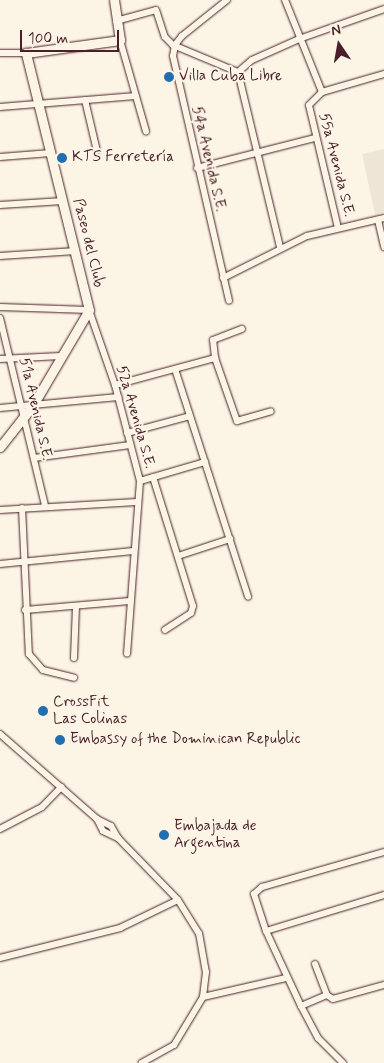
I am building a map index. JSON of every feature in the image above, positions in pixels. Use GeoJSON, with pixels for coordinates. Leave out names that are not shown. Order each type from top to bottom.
{"type":"FeatureCollection","features":[{"type":"Feature","properties":{"kind":"street"},"geometry":{"type":"LineString","coordinates":[[114,0],[120,40],[146,131]]}},
{"type":"Feature","properties":{"kind":"street"},"geometry":{"type":"LineString","coordinates":[[175,45],[227,0]]}},
{"type":"Feature","properties":{"kind":"street","name":"55a Avenida S.E."},"geometry":{"type":"LineString","coordinates":[[285,0],[322,92],[309,105],[315,138],[338,228]]}},
{"type":"Feature","properties":{"kind":"street"},"geometry":{"type":"LineString","coordinates":[[238,72],[252,60],[299,38],[384,9]]}},
{"type":"Feature","properties":{"kind":"street"},"geometry":{"type":"LineString","coordinates":[[116,21],[156,10],[165,37],[175,45],[238,72]]}},
{"type":"Feature","properties":{"kind":"street"},"geometry":{"type":"LineString","coordinates":[[0,53],[26,53],[120,40]]}},
{"type":"Feature","properties":{"kind":"street","name":"54a Avenida S.E."},"geometry":{"type":"LineString","coordinates":[[175,45],[173,56],[176,75],[229,301]]}},
{"type":"Feature","properties":{"kind":"street","name":"Paseo del Club"},"geometry":{"type":"LineString","coordinates":[[0,447],[33,406],[89,310],[26,53]]}},
{"type":"Feature","properties":{"kind":"street"},"geometry":{"type":"LineString","coordinates":[[238,72],[280,247]]}},
{"type":"Feature","properties":{"kind":"street"},"geometry":{"type":"LineString","coordinates":[[322,92],[384,74]]}},
{"type":"Feature","properties":{"kind":"street"},"geometry":{"type":"LineString","coordinates":[[0,107],[136,96]]}},
{"type":"Feature","properties":{"kind":"street"},"geometry":{"type":"LineString","coordinates":[[86,100],[97,151]]}},
{"type":"Feature","properties":{"kind":"street"},"geometry":{"type":"LineString","coordinates":[[197,168],[315,138]]}},
{"type":"Feature","properties":{"kind":"street"},"geometry":{"type":"LineString","coordinates":[[0,157],[51,153]]}},
{"type":"Feature","properties":{"kind":"street"},"geometry":{"type":"LineString","coordinates":[[0,205],[63,201]]}},
{"type":"Feature","properties":{"kind":"street"},"geometry":{"type":"LineString","coordinates":[[223,278],[280,247],[338,228],[381,219],[384,246]]}},
{"type":"Feature","properties":{"kind":"street"},"geometry":{"type":"LineString","coordinates":[[0,256],[76,251]]}},
{"type":"Feature","properties":{"kind":"street"},"geometry":{"type":"LineString","coordinates":[[0,307],[89,310]]}},
{"type":"Feature","properties":{"kind":"street","name":"52a Avenida S.E."},"geometry":{"type":"LineString","coordinates":[[89,310],[118,397],[140,481],[133,551],[127,654]]}},
{"type":"Feature","properties":{"kind":"street","name":"51a Avenida S.E."},"geometry":{"type":"LineString","coordinates":[[0,318],[23,406],[45,506]]}},
{"type":"Feature","properties":{"kind":"street"},"geometry":{"type":"LineString","coordinates":[[242,329],[213,340],[215,358],[237,421],[271,411]]}},
{"type":"Feature","properties":{"kind":"street"},"geometry":{"type":"LineString","coordinates":[[0,359],[62,356]]}},
{"type":"Feature","properties":{"kind":"street"},"geometry":{"type":"LineString","coordinates":[[114,385],[215,358]]}},
{"type":"Feature","properties":{"kind":"street"},"geometry":{"type":"LineString","coordinates":[[175,369],[248,597]]}},
{"type":"Feature","properties":{"kind":"street"},"geometry":{"type":"LineString","coordinates":[[0,408],[118,397]]}},
{"type":"Feature","properties":{"kind":"street"},"geometry":{"type":"LineString","coordinates":[[127,433],[190,416]]}},
{"type":"Feature","properties":{"kind":"street"},"geometry":{"type":"LineString","coordinates":[[34,458],[130,445]]}},
{"type":"Feature","properties":{"kind":"street"},"geometry":{"type":"LineString","coordinates":[[140,481],[205,462]]}},
{"type":"Feature","properties":{"kind":"street"},"geometry":{"type":"LineString","coordinates":[[154,477],[193,606],[191,613],[165,630]]}},
{"type":"Feature","properties":{"kind":"street"},"geometry":{"type":"LineString","coordinates":[[0,510],[137,502]]}},
{"type":"Feature","properties":{"kind":"street"},"geometry":{"type":"LineString","coordinates":[[22,508],[22,563],[29,654],[35,664],[44,670],[74,678]]}},
{"type":"Feature","properties":{"kind":"street"},"geometry":{"type":"LineString","coordinates":[[178,556],[230,539]]}},
{"type":"Feature","properties":{"kind":"street"},"geometry":{"type":"LineString","coordinates":[[0,564],[133,551]]}},
{"type":"Feature","properties":{"kind":"street"},"geometry":{"type":"LineString","coordinates":[[25,610],[130,601]]}},
{"type":"Feature","properties":{"kind":"street"},"geometry":{"type":"LineString","coordinates":[[74,658],[76,607]]}},
{"type":"Feature","properties":{"kind":"street"},"geometry":{"type":"LineString","coordinates":[[0,734],[97,819],[111,826],[118,838],[178,900],[199,933],[204,950],[203,997],[174,1045],[142,1063]]}},
{"type":"Feature","properties":{"kind":"street"},"geometry":{"type":"LineString","coordinates":[[0,829],[42,807],[61,787]]}},
{"type":"Feature","properties":{"kind":"street"},"geometry":{"type":"LineString","coordinates":[[343,1063],[318,1038],[286,978],[253,898],[255,891],[384,852]]}},
{"type":"Feature","properties":{"kind":"street"},"geometry":{"type":"LineString","coordinates":[[266,931],[384,896]]}},
{"type":"Feature","properties":{"kind":"street"},"geometry":{"type":"LineString","coordinates":[[0,958],[120,928],[178,900]]}},
{"type":"Feature","properties":{"kind":"street"},"geometry":{"type":"LineString","coordinates":[[315,964],[326,995]]}},
{"type":"Feature","properties":{"kind":"street"},"geometry":{"type":"LineString","coordinates":[[203,997],[286,978]]}},
{"type":"Feature","properties":{"kind":"street"},"geometry":{"type":"LineString","coordinates":[[301,1006],[326,995],[336,999],[384,985]]}},
{"type":"Feature","properties":{"kind":"shaded area"},"geometry":{"type":"Polygon","coordinates":[[[384,149],[384,212],[375,214],[362,154],[384,149]]]}},
{"type":"Feature","properties":{"kind":"place","name":"Villa Cuba Libre"},"geometry":{"type":"Point","coordinates":[169,77]}},
{"type":"Feature","properties":{"kind":"place","name":"KTS Ferretería"},"geometry":{"type":"Point","coordinates":[62,158]}},
{"type":"Feature","properties":{"kind":"place","name":"CrossFit Las Colinas"},"geometry":{"type":"Point","coordinates":[43,711]}},
{"type":"Feature","properties":{"kind":"place","name":"Embassy of the Dominican Republic"},"geometry":{"type":"Point","coordinates":[60,740]}},
{"type":"Feature","properties":{"kind":"place","name":"Embajada de Argentina"},"geometry":{"type":"Point","coordinates":[164,835]}}]}
